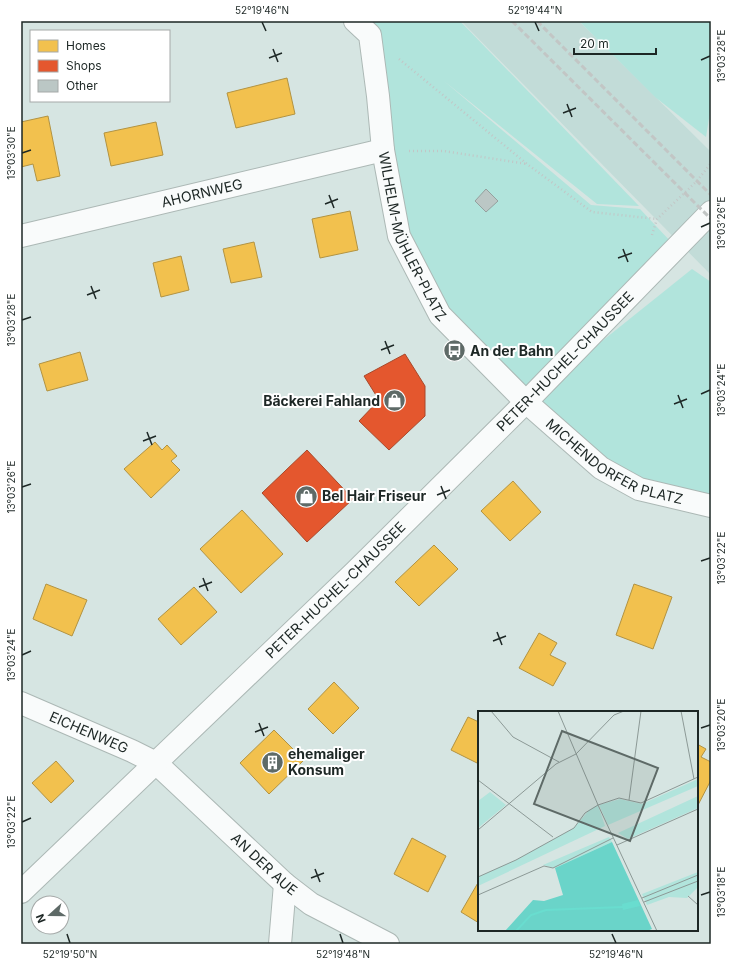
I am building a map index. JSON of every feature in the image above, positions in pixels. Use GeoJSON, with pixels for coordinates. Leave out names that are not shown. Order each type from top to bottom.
{"type":"FeatureCollection","features":[{"type":"Feature","properties":{"kind":"street","name":"WILHELM-MÜHLER-PLATZ"},"geometry":{"type":"LineString","coordinates":[[363,28],[399,236],[440,316],[526,402]]}},
{"type":"Feature","properties":{"kind":"street","name":"AHORNWEG"},"geometry":{"type":"LineString","coordinates":[[21,236],[383,150]]}},
{"type":"Feature","properties":{"kind":"street","name":"PETER-HUCHEL-CHAUSSEE"},"geometry":{"type":"LineString","coordinates":[[21,892],[355,572],[526,402],[711,212]]}},
{"type":"Feature","properties":{"kind":"street","name":"MICHENDORFER PLATZ"},"geometry":{"type":"LineString","coordinates":[[526,402],[601,468],[639,489],[711,506]]}},
{"type":"Feature","properties":{"kind":"street","name":"EICHENWEG"},"geometry":{"type":"LineString","coordinates":[[21,703],[132,751],[156,763]]}},
{"type":"Feature","properties":{"kind":"street","name":"AN DER AUE"},"geometry":{"type":"LineString","coordinates":[[156,763],[285,884],[311,904],[388,944]]}},
{"type":"Feature","properties":{"kind":"street"},"geometry":{"type":"LineString","coordinates":[[280,944],[285,884]]}},
{"type":"Feature","properties":{"kind":"path"},"geometry":{"type":"LineString","coordinates":[[363,28],[527,164],[592,212],[657,219]]}},
{"type":"Feature","properties":{"kind":"path"},"geometry":{"type":"LineString","coordinates":[[383,150],[444,152],[527,164]]}},
{"type":"Feature","properties":{"kind":"shaded area"},"geometry":{"type":"Polygon","coordinates":[[[371,21],[460,21],[639,206],[597,204],[444,81],[591,205],[640,209],[672,243],[527,391],[447,312],[405,230],[373,23],[371,21]]]}},
{"type":"Feature","properties":{"kind":"shaded area"},"geometry":{"type":"Polygon","coordinates":[[[461,21],[579,21],[711,152],[711,275],[461,21]]]}},
{"type":"Feature","properties":{"kind":"shaded area"},"geometry":{"type":"Polygon","coordinates":[[[579,21],[711,21],[711,106],[706,137],[655,97],[579,21]]]}},
{"type":"Feature","properties":{"kind":"shaded area"},"geometry":{"type":"Polygon","coordinates":[[[692,269],[711,282],[711,504],[601,468],[526,402],[692,269]]]}},
{"type":"Feature","properties":{"kind":"building: Homes"},"geometry":{"type":"Polygon","coordinates":[[[287,78],[295,114],[236,128],[227,93],[287,78]]]}},
{"type":"Feature","properties":{"kind":"building: Homes"},"geometry":{"type":"Polygon","coordinates":[[[48,116],[60,176],[37,181],[33,164],[21,167],[21,122],[48,116]]]}},
{"type":"Feature","properties":{"kind":"building: Homes"},"geometry":{"type":"Polygon","coordinates":[[[156,122],[163,155],[111,166],[104,133],[156,122]]]}},
{"type":"Feature","properties":{"kind":"building: Homes"},"geometry":{"type":"Polygon","coordinates":[[[350,211],[358,250],[320,258],[312,219],[350,211]]]}},
{"type":"Feature","properties":{"kind":"building: Homes"},"geometry":{"type":"Polygon","coordinates":[[[254,242],[262,277],[231,283],[223,249],[254,242]]]}},
{"type":"Feature","properties":{"kind":"building: Homes"},"geometry":{"type":"Polygon","coordinates":[[[181,256],[189,290],[161,297],[153,263],[181,256]]]}},
{"type":"Feature","properties":{"kind":"building: Homes"},"geometry":{"type":"Polygon","coordinates":[[[80,352],[88,380],[47,391],[39,364],[80,352]]]}},
{"type":"Feature","properties":{"kind":"building: Homes"},"geometry":{"type":"Polygon","coordinates":[[[155,442],[162,450],[167,445],[177,456],[171,461],[180,470],[151,498],[124,469],[155,442]]]}},
{"type":"Feature","properties":{"kind":"building: Homes"},"geometry":{"type":"Polygon","coordinates":[[[513,481],[541,512],[510,541],[481,511],[513,481]]]}},
{"type":"Feature","properties":{"kind":"building: Homes"},"geometry":{"type":"Polygon","coordinates":[[[242,510],[283,554],[241,593],[200,549],[242,510]]]}},
{"type":"Feature","properties":{"kind":"building: Homes"},"geometry":{"type":"Polygon","coordinates":[[[434,545],[458,569],[419,606],[395,582],[434,545]]]}},
{"type":"Feature","properties":{"kind":"building: Homes"},"geometry":{"type":"Polygon","coordinates":[[[46,584],[87,600],[72,636],[33,619],[46,584]]]}},
{"type":"Feature","properties":{"kind":"building: Homes"},"geometry":{"type":"Polygon","coordinates":[[[634,584],[672,597],[653,649],[616,635],[634,584]]]}},
{"type":"Feature","properties":{"kind":"building: Homes"},"geometry":{"type":"Polygon","coordinates":[[[194,587],[217,612],[181,645],[158,619],[194,587]]]}},
{"type":"Feature","properties":{"kind":"building: Homes"},"geometry":{"type":"Polygon","coordinates":[[[539,633],[557,643],[550,655],[566,663],[553,686],[519,668],[539,633]]]}},
{"type":"Feature","properties":{"kind":"building: Homes"},"geometry":{"type":"Polygon","coordinates":[[[334,682],[359,708],[333,734],[308,709],[334,682]]]}},
{"type":"Feature","properties":{"kind":"building: Homes"},"geometry":{"type":"Polygon","coordinates":[[[468,717],[478,722],[477,763],[451,750],[468,717]]]}},
{"type":"Feature","properties":{"kind":"building: Homes","name":"ehemaliger Konsum"},"geometry":{"type":"Polygon","coordinates":[[[274,730],[304,760],[269,794],[240,763],[274,730]]]}},
{"type":"Feature","properties":{"kind":"building: Homes"},"geometry":{"type":"Polygon","coordinates":[[[698,745],[706,749],[701,757],[711,762],[711,780],[698,805],[698,745]]]}},
{"type":"Feature","properties":{"kind":"building: Homes"},"geometry":{"type":"Polygon","coordinates":[[[56,761],[74,781],[51,803],[32,783],[56,761]]]}},
{"type":"Feature","properties":{"kind":"building: Homes"},"geometry":{"type":"Polygon","coordinates":[[[412,838],[446,856],[428,892],[394,874],[412,838]]]}},
{"type":"Feature","properties":{"kind":"building: Homes"},"geometry":{"type":"Polygon","coordinates":[[[478,883],[478,922],[461,912],[478,883]]]}},
{"type":"Feature","properties":{"kind":"building: Shops"},"geometry":{"type":"Polygon","coordinates":[[[405,354],[425,386],[425,416],[389,450],[359,421],[379,400],[364,376],[405,354]]]}},
{"type":"Feature","properties":{"kind":"building: Shops","name":"Bel Hair Friseur"},"geometry":{"type":"Polygon","coordinates":[[[307,450],[353,499],[307,542],[262,493],[307,450]]]}},
{"type":"Feature","properties":{"kind":"building: Other"},"geometry":{"type":"Polygon","coordinates":[[[486,189],[498,201],[486,212],[475,201],[486,189]]]}},
{"type":"Feature","properties":{"kind":"railway"},"geometry":{"type":"LineString","coordinates":[[512,21],[711,219]]}},
{"type":"Feature","properties":{"kind":"railway"},"geometry":{"type":"LineString","coordinates":[[537,21],[711,195]]}},
{"type":"Feature","properties":{"kind":"place","name":"An der Bahn"},"geometry":{"type":"Point","coordinates":[454,351]}},
{"type":"Feature","properties":{"kind":"place","name":"Bäckerei Fahland"},"geometry":{"type":"Point","coordinates":[395,401]}},
{"type":"Feature","properties":{"kind":"place","name":"Bel Hair Friseur"},"geometry":{"type":"Point","coordinates":[307,496]}},
{"type":"Feature","properties":{"kind":"place","name":"ehemaliger Konsum"},"geometry":{"type":"Point","coordinates":[272,762]}}]}
